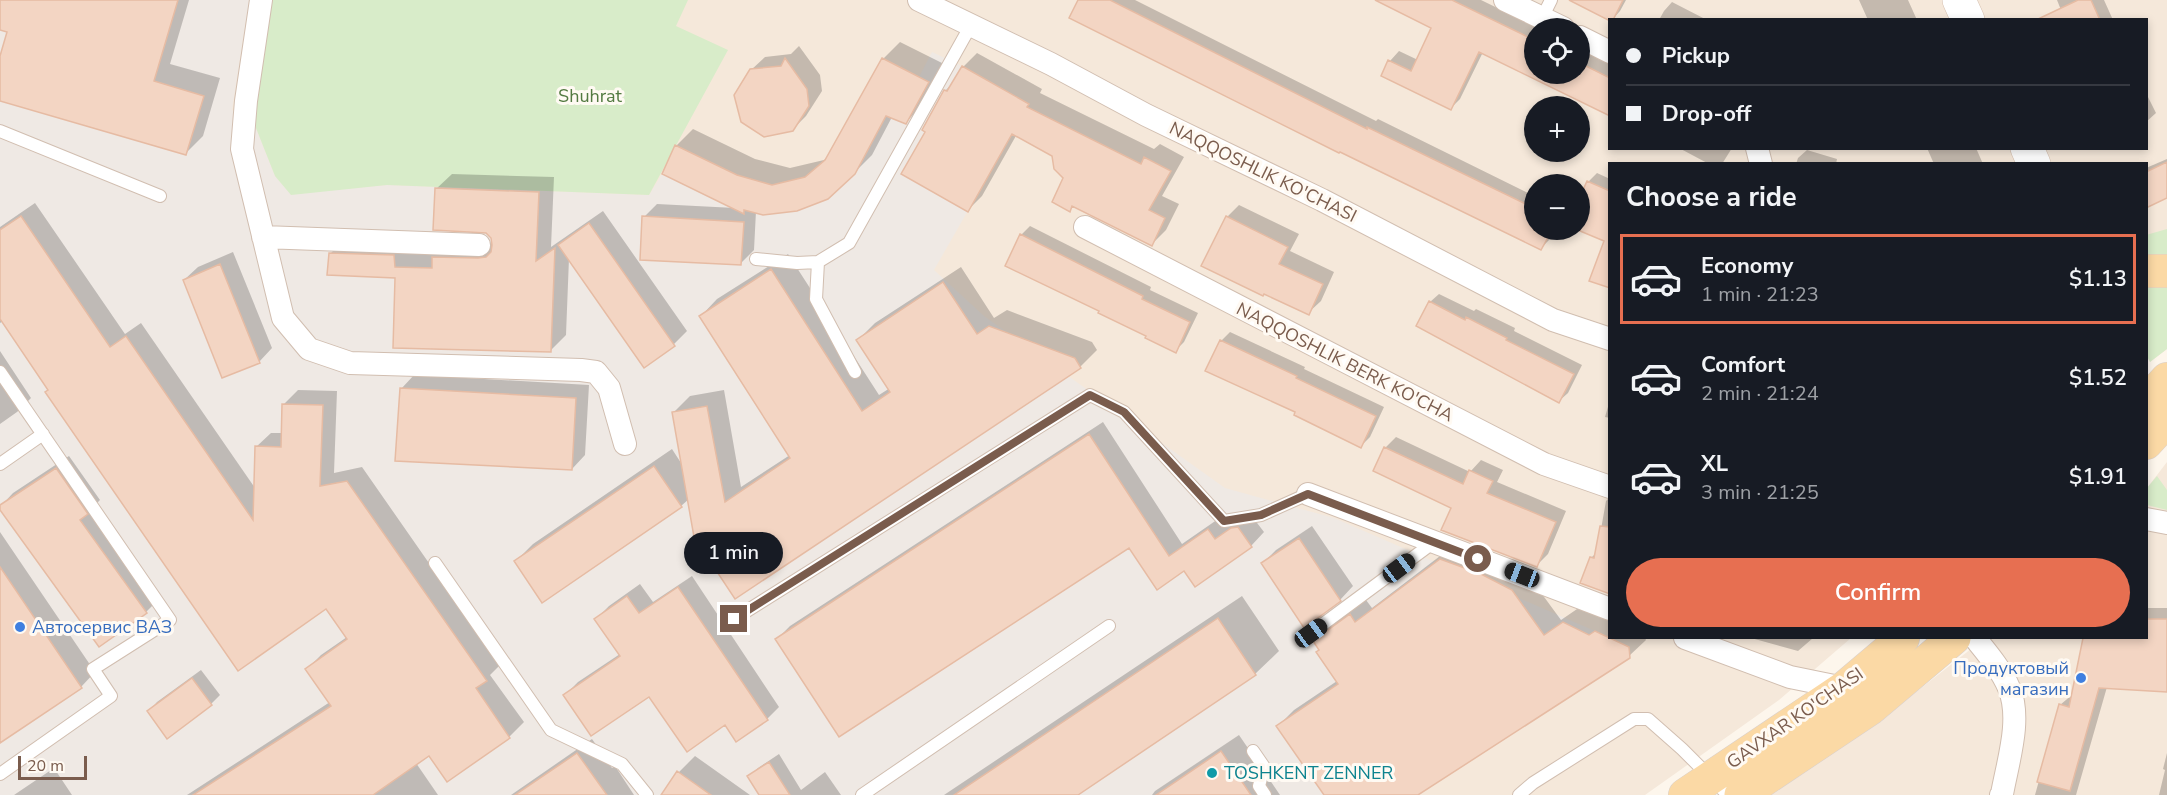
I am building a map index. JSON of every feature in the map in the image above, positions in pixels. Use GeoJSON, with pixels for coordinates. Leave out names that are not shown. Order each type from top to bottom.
{"type":"FeatureCollection","features":[{"type":"Feature","properties":{"kind":"main road"},"geometry":{"type":"LineString","coordinates":[[1959,0],[1967,18]]}},
{"type":"Feature","properties":{"kind":"main road"},"geometry":{"type":"LineString","coordinates":[[1983,0],[1991,18]]}},
{"type":"Feature","properties":{"kind":"main road"},"geometry":{"type":"LineString","coordinates":[[2148,271],[2167,271]]}},
{"type":"Feature","properties":{"kind":"main road","name":"GAVXAR KO'CHASI"},"geometry":{"type":"LineString","coordinates":[[1708,789],[1844,688],[1902,639]]}},
{"type":"Feature","properties":{"kind":"main road","name":"GAVXAR KO'CHASI"},"geometry":{"type":"LineString","coordinates":[[1741,795],[1871,708],[1953,639]]}},
{"type":"Feature","properties":{"kind":"street"},"geometry":{"type":"LineString","coordinates":[[261,0],[246,100],[242,149],[283,318],[309,349],[350,363],[596,372],[609,388],[624,444]]}},
{"type":"Feature","properties":{"kind":"street","name":"NAQQOSHLIK KO'CHASI"},"geometry":{"type":"LineString","coordinates":[[919,0],[1051,64],[1146,115],[1322,200],[1553,320],[1608,338]]}},
{"type":"Feature","properties":{"kind":"street"},"geometry":{"type":"LineString","coordinates":[[1505,0],[1547,9]]}},
{"type":"Feature","properties":{"kind":"street"},"geometry":{"type":"LineString","coordinates":[[1590,42],[1608,51]]}},
{"type":"Feature","properties":{"kind":"street","name":"NAQQOSHLIK BERK KO'CHA"},"geometry":{"type":"LineString","coordinates":[[1085,227],[1544,464],[1608,486]]}},
{"type":"Feature","properties":{"kind":"street"},"geometry":{"type":"LineString","coordinates":[[263,237],[479,245]]}},
{"type":"Feature","properties":{"kind":"street"},"geometry":{"type":"LineString","coordinates":[[1308,494],[1608,608]]}},
{"type":"Feature","properties":{"kind":"street"},"geometry":{"type":"LineString","coordinates":[[2148,519],[2167,523]]}},
{"type":"Feature","properties":{"kind":"street"},"geometry":{"type":"LineString","coordinates":[[1688,639],[1790,677],[1844,688]]}},
{"type":"Feature","properties":{"kind":"street"},"geometry":{"type":"LineString","coordinates":[[1976,639],[1999,669],[2014,708],[2012,734],[2001,795]]}},
{"type":"Feature","properties":{"kind":"lane"},"geometry":{"type":"LineString","coordinates":[[756,259],[797,263],[818,262],[849,243],[971,25]]}},
{"type":"Feature","properties":{"kind":"lane"},"geometry":{"type":"LineString","coordinates":[[0,131],[160,196]]}},
{"type":"Feature","properties":{"kind":"lane"},"geometry":{"type":"LineString","coordinates":[[818,262],[816,299],[855,372]]}},
{"type":"Feature","properties":{"kind":"lane"},"geometry":{"type":"LineString","coordinates":[[0,372],[170,620],[93,669],[111,696],[0,774]]}},
{"type":"Feature","properties":{"kind":"lane"},"geometry":{"type":"LineString","coordinates":[[734,619],[1090,395],[1124,412],[1224,521],[1261,515],[1308,494]]}},
{"type":"Feature","properties":{"kind":"lane"},"geometry":{"type":"LineString","coordinates":[[0,464],[43,434]]}},
{"type":"Feature","properties":{"kind":"lane"},"geometry":{"type":"LineString","coordinates":[[1311,633],[1434,542]]}},
{"type":"Feature","properties":{"kind":"lane"},"geometry":{"type":"LineString","coordinates":[[435,563],[551,730],[622,764],[647,795]]}},
{"type":"Feature","properties":{"kind":"lane"},"geometry":{"type":"LineString","coordinates":[[862,795],[1109,626]]}},
{"type":"Feature","properties":{"kind":"lane"},"geometry":{"type":"LineString","coordinates":[[1519,795],[1533,783],[1634,719],[1647,719],[1708,789]]}},
{"type":"Feature","properties":{"kind":"lane"},"geometry":{"type":"LineString","coordinates":[[1252,751],[1264,767],[1259,786],[1265,795]]}},
{"type":"Feature","properties":{"kind":"lane"},"geometry":{"type":"LineString","coordinates":[[1533,783],[1539,795]]}},
{"type":"Feature","properties":{"kind":"shaded area"},"geometry":{"type":"Polygon","coordinates":[[[0,0],[2167,0],[2167,349],[2150,362],[2148,358],[2148,162],[1608,162],[1608,639],[1850,639],[1779,700],[1645,795],[0,795],[0,0]]]}},
{"type":"Feature","properties":{"kind":"shaded area"},"geometry":{"type":"Polygon","coordinates":[[[0,0],[249,0],[232,110],[254,123],[275,176],[291,194],[387,185],[649,195],[662,174],[725,205],[763,215],[797,211],[828,199],[855,174],[886,116],[919,77],[932,52],[962,66],[1029,104],[934,270],[984,316],[1225,488],[1334,518],[1595,631],[1444,725],[1407,795],[0,795],[0,0]]]}},
{"type":"Feature","properties":{"kind":"shaded area"},"geometry":{"type":"Polygon","coordinates":[[[2167,462],[2167,795],[1743,795],[1879,721],[1984,639],[2148,639],[2148,487],[2167,462]]]}},
{"type":"Feature","properties":{"kind":"green space","name":"Shuhrat"},"geometry":{"type":"Polygon","coordinates":[[[271,0],[688,0],[676,26],[728,50],[649,195],[387,185],[291,195],[275,176],[254,123],[271,0]]]}},
{"type":"Feature","properties":{"kind":"green space"},"geometry":{"type":"Polygon","coordinates":[[[2167,229],[2167,262],[2148,260],[2148,234],[2167,229]]]}},
{"type":"Feature","properties":{"kind":"green space"},"geometry":{"type":"Polygon","coordinates":[[[2148,283],[2167,283],[2167,349],[2150,362],[2148,358],[2148,283]]]}},
{"type":"Feature","properties":{"kind":"green space"},"geometry":{"type":"Polygon","coordinates":[[[2157,476],[2167,490],[2167,510],[2148,505],[2148,487],[2157,476]]]}},
{"type":"Feature","properties":{"kind":"building"},"geometry":{"type":"Polygon","coordinates":[[[0,0],[178,0],[154,81],[204,96],[186,155],[0,101],[0,56],[7,32],[0,30],[0,0]]]}},
{"type":"Feature","properties":{"kind":"building"},"geometry":{"type":"Polygon","coordinates":[[[1078,0],[1110,0],[1367,129],[1367,127],[1524,203],[1524,240],[1546,240],[1541,250],[1339,153],[1069,18],[1078,0]]]}},
{"type":"Feature","properties":{"kind":"building"},"geometry":{"type":"Polygon","coordinates":[[[1375,0],[1452,0],[1524,35],[1524,74],[1479,52],[1451,110],[1381,76],[1388,60],[1411,71],[1431,28],[1375,0]]]}},
{"type":"Feature","properties":{"kind":"building"},"geometry":{"type":"Polygon","coordinates":[[[1569,0],[1623,0],[1614,18],[1608,18],[1608,20],[1569,0]]]}},
{"type":"Feature","properties":{"kind":"building"},"geometry":{"type":"Polygon","coordinates":[[[2078,0],[2091,0],[2099,18],[2040,18],[2078,0]]]}},
{"type":"Feature","properties":{"kind":"building"},"geometry":{"type":"Polygon","coordinates":[[[785,58],[807,89],[809,106],[793,131],[764,137],[741,122],[734,95],[750,69],[781,66],[785,58]]]}},
{"type":"Feature","properties":{"kind":"building"},"geometry":{"type":"Polygon","coordinates":[[[882,58],[929,82],[906,124],[886,116],[855,174],[828,199],[797,211],[763,215],[744,210],[744,214],[662,174],[675,145],[737,175],[772,185],[805,177],[825,160],[882,58]]]}},
{"type":"Feature","properties":{"kind":"building"},"geometry":{"type":"Polygon","coordinates":[[[962,66],[1029,104],[1027,107],[1141,164],[1144,157],[1171,171],[1149,210],[1165,218],[1152,246],[1072,206],[1070,212],[1052,202],[1063,178],[1054,169],[1052,156],[1012,134],[968,212],[901,174],[925,132],[922,130],[944,90],[947,91],[962,66]]]}},
{"type":"Feature","properties":{"kind":"building"},"geometry":{"type":"Polygon","coordinates":[[[1590,68],[1608,77],[1608,115],[1590,106],[1590,96],[1569,96],[1544,84],[1590,84],[1590,68]]]}},
{"type":"Feature","properties":{"kind":"building"},"geometry":{"type":"Polygon","coordinates":[[[2167,162],[2167,198],[2148,207],[2148,171],[2167,162]]]}},
{"type":"Feature","properties":{"kind":"building"},"geometry":{"type":"Polygon","coordinates":[[[1590,182],[1608,190],[1608,287],[1589,281],[1604,241],[1590,235],[1590,182]]]}},
{"type":"Feature","properties":{"kind":"building"},"geometry":{"type":"Polygon","coordinates":[[[435,188],[539,192],[536,261],[555,248],[551,352],[393,348],[395,278],[327,275],[329,253],[394,255],[395,267],[432,268],[432,257],[486,257],[491,252],[492,245],[491,238],[486,233],[433,230],[435,188]]]}},
{"type":"Feature","properties":{"kind":"building"},"geometry":{"type":"Polygon","coordinates":[[[21,216],[110,347],[126,336],[253,520],[255,446],[281,447],[282,404],[323,405],[320,486],[347,481],[487,681],[476,688],[510,738],[447,782],[429,756],[373,795],[193,795],[331,706],[305,669],[347,639],[326,609],[238,671],[45,392],[48,390],[0,319],[0,230],[21,216]]]}},
{"type":"Feature","properties":{"kind":"building"},"geometry":{"type":"Polygon","coordinates":[[[642,216],[744,222],[741,265],[640,260],[642,216]]]}},
{"type":"Feature","properties":{"kind":"building"},"geometry":{"type":"Polygon","coordinates":[[[1226,216],[1288,247],[1279,264],[1323,284],[1309,315],[1201,266],[1226,216]]]}},
{"type":"Feature","properties":{"kind":"building"},"geometry":{"type":"Polygon","coordinates":[[[589,223],[675,346],[644,368],[558,245],[589,223]]]}},
{"type":"Feature","properties":{"kind":"building"},"geometry":{"type":"Polygon","coordinates":[[[1020,234],[1190,322],[1176,353],[1098,313],[1099,311],[1005,266],[1020,234]]]}},
{"type":"Feature","properties":{"kind":"building"},"geometry":{"type":"Polygon","coordinates":[[[220,264],[260,363],[222,378],[183,280],[220,264]]]}},
{"type":"Feature","properties":{"kind":"building"},"geometry":{"type":"Polygon","coordinates":[[[771,269],[862,411],[890,392],[856,340],[943,282],[977,334],[989,326],[1075,358],[1081,368],[735,599],[694,537],[672,412],[707,406],[725,502],[790,458],[699,316],[771,269]]]}},
{"type":"Feature","properties":{"kind":"building"},"geometry":{"type":"Polygon","coordinates":[[[1429,301],[1465,320],[1466,317],[1574,374],[1559,403],[1416,326],[1429,301]]]}},
{"type":"Feature","properties":{"kind":"building"},"geometry":{"type":"Polygon","coordinates":[[[1220,340],[1376,416],[1361,448],[1294,415],[1295,412],[1205,371],[1220,340]]]}},
{"type":"Feature","properties":{"kind":"building"},"geometry":{"type":"Polygon","coordinates":[[[400,388],[576,398],[572,470],[395,461],[400,388]]]}},
{"type":"Feature","properties":{"kind":"building"},"geometry":{"type":"Polygon","coordinates":[[[1089,434],[1169,556],[1208,529],[1215,539],[1231,528],[1238,527],[1252,547],[1195,587],[1184,571],[1157,590],[1129,548],[839,737],[775,639],[1089,434]]]}},
{"type":"Feature","properties":{"kind":"building"},"geometry":{"type":"Polygon","coordinates":[[[1384,447],[1463,484],[1469,470],[1493,481],[1487,493],[1556,522],[1537,567],[1441,530],[1451,508],[1373,471],[1384,447]]]}},
{"type":"Feature","properties":{"kind":"building"},"geometry":{"type":"Polygon","coordinates":[[[654,466],[682,507],[542,603],[514,561],[654,466]]]}},
{"type":"Feature","properties":{"kind":"building"},"geometry":{"type":"Polygon","coordinates":[[[56,468],[88,514],[80,520],[147,613],[99,647],[0,510],[0,505],[56,468]]]}},
{"type":"Feature","properties":{"kind":"building"},"geometry":{"type":"Polygon","coordinates":[[[1600,526],[1608,527],[1608,593],[1580,583],[1590,557],[1594,558],[1600,526]]]}},
{"type":"Feature","properties":{"kind":"building"},"geometry":{"type":"Polygon","coordinates":[[[1299,538],[1341,601],[1304,628],[1261,563],[1299,538]]]}},
{"type":"Feature","properties":{"kind":"building"},"geometry":{"type":"Polygon","coordinates":[[[1440,559],[1481,574],[1512,590],[1544,635],[1563,622],[1589,635],[1595,631],[1629,647],[1630,658],[1418,795],[1324,795],[1276,726],[1338,684],[1316,652],[1319,650],[1313,641],[1350,614],[1355,622],[1440,559]]]}},
{"type":"Feature","properties":{"kind":"building","name":"Автосервис ВАЗ"},"geometry":{"type":"Polygon","coordinates":[[[0,567],[82,688],[0,743],[0,567]]]}},
{"type":"Feature","properties":{"kind":"building"},"geometry":{"type":"Polygon","coordinates":[[[678,587],[768,720],[736,742],[725,725],[687,752],[649,697],[591,736],[563,695],[620,656],[594,619],[627,596],[639,613],[678,587]]]}},
{"type":"Feature","properties":{"kind":"building"},"geometry":{"type":"Polygon","coordinates":[[[1218,618],[1256,675],[1078,795],[954,795],[1218,618]]]}},
{"type":"Feature","properties":{"kind":"building"},"geometry":{"type":"Polygon","coordinates":[[[2148,619],[2167,619],[2167,692],[2099,688],[2070,791],[2037,782],[2059,704],[2069,707],[2083,639],[2148,639],[2148,619]]]}},
{"type":"Feature","properties":{"kind":"building"},"geometry":{"type":"Polygon","coordinates":[[[192,678],[212,705],[167,739],[147,711],[192,678]]]}},
{"type":"Feature","properties":{"kind":"building","name":"TOSHKENT ZENNER"},"geometry":{"type":"Polygon","coordinates":[[[1221,751],[1251,795],[1156,795],[1221,751]]]}},
{"type":"Feature","properties":{"kind":"building"},"geometry":{"type":"Polygon","coordinates":[[[577,753],[607,795],[515,795],[577,753]]]}},
{"type":"Feature","properties":{"kind":"building"},"geometry":{"type":"Polygon","coordinates":[[[769,762],[790,795],[759,795],[747,776],[769,762]]]}},
{"type":"Feature","properties":{"kind":"building"},"geometry":{"type":"Polygon","coordinates":[[[677,771],[711,795],[661,795],[677,771]]]}},
{"type":"Feature","properties":{"kind":"place","name":"Автосервис ВАЗ"},"geometry":{"type":"Point","coordinates":[20,627]}},
{"type":"Feature","properties":{"kind":"place","name":"Продуктовый магазин"},"geometry":{"type":"Point","coordinates":[2081,678]}},
{"type":"Feature","properties":{"kind":"place","name":"TOSHKENT ZENNER"},"geometry":{"type":"Point","coordinates":[1212,773]}},
{"type":"Feature","properties":{"kind":"route"},"geometry":{"type":"LineString","coordinates":[[734,619],[1090,395],[1124,412],[1224,521],[1261,515],[1308,494],[1478,559]]}}]}
